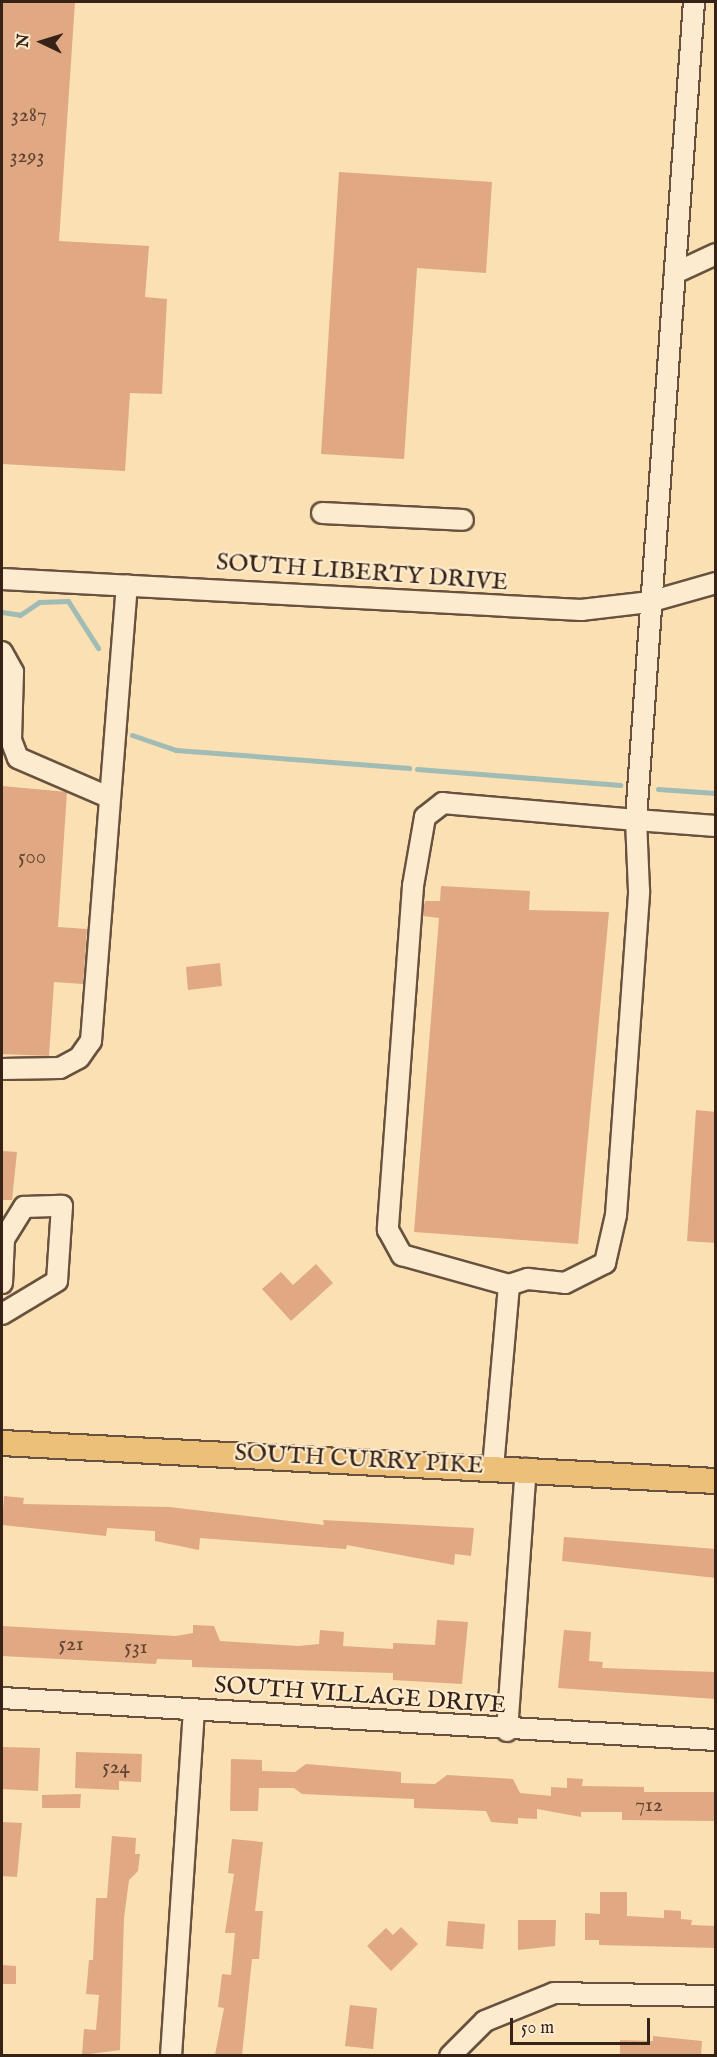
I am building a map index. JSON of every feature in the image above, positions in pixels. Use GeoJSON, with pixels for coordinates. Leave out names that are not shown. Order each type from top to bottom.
{"type":"FeatureCollection","features":[{"type":"Feature","properties":{"kind":"main road","name":"SOUTH CURRY PIKE"},"geometry":{"type":"LineString","coordinates":[[2,1443],[526,1469],[716,1481]]}},
{"type":"Feature","properties":{"kind":"street"},"geometry":{"type":"LineString","coordinates":[[694,2],[649,602],[636,820],[639,891],[616,1215],[605,1263],[565,1283],[528,1279],[509,1286],[402,1255],[388,1230],[413,886],[425,817],[443,803],[636,820],[716,826]]}},
{"type":"Feature","properties":{"kind":"street"},"geometry":{"type":"LineString","coordinates":[[675,273],[716,254]]}},
{"type":"Feature","properties":{"kind":"street"},"geometry":{"type":"LineString","coordinates":[[322,513],[463,520]]}},
{"type":"Feature","properties":{"kind":"street","name":"SOUTH LIBERTY DRIVE"},"geometry":{"type":"LineString","coordinates":[[2,579],[489,607],[581,610],[649,602],[716,583]]}},
{"type":"Feature","properties":{"kind":"street"},"geometry":{"type":"LineString","coordinates":[[2,1069],[60,1068],[79,1058],[91,1041],[108,797],[127,585]]}},
{"type":"Feature","properties":{"kind":"street"},"geometry":{"type":"LineString","coordinates":[[2,652],[13,672],[11,740],[18,758],[108,797]]}},
{"type":"Feature","properties":{"kind":"street"},"geometry":{"type":"LineString","coordinates":[[2,1283],[4,1239],[24,1207],[63,1206],[57,1281],[2,1314]]}},
{"type":"Feature","properties":{"kind":"street"},"geometry":{"type":"LineString","coordinates":[[493,1468],[509,1286]]}},
{"type":"Feature","properties":{"kind":"street"},"geometry":{"type":"LineString","coordinates":[[507,1731],[526,1469]]}},
{"type":"Feature","properties":{"kind":"street","name":"SOUTH VILLAGE DRIVE"},"geometry":{"type":"LineString","coordinates":[[2,1698],[507,1731],[716,1740]]}},
{"type":"Feature","properties":{"kind":"street"},"geometry":{"type":"LineString","coordinates":[[171,2055],[194,1710]]}},
{"type":"Feature","properties":{"kind":"street"},"geometry":{"type":"LineString","coordinates":[[450,2055],[466,2032],[501,2012],[554,1993],[716,1996]]}},
{"type":"Feature","properties":{"kind":"building"},"geometry":{"type":"Polygon","coordinates":[[[2,2],[75,2],[59,241],[149,246],[145,297],[167,299],[162,394],[130,393],[125,471],[2,464],[2,2]]]}},
{"type":"Feature","properties":{"kind":"building"},"geometry":{"type":"Polygon","coordinates":[[[339,172],[492,182],[486,273],[417,268],[404,459],[321,454],[339,172]]]}},
{"type":"Feature","properties":{"kind":"building"},"geometry":{"type":"Polygon","coordinates":[[[2,786],[67,792],[58,927],[87,929],[83,984],[54,982],[49,1056],[2,1054],[2,786]]]}},
{"type":"Feature","properties":{"kind":"building"},"geometry":{"type":"Polygon","coordinates":[[[441,886],[530,891],[529,910],[609,912],[578,1244],[414,1232],[439,918],[423,916],[423,910],[425,901],[440,901],[441,886]]]}},
{"type":"Feature","properties":{"kind":"building"},"geometry":{"type":"Polygon","coordinates":[[[220,963],[222,986],[188,990],[186,967],[220,963]]]}},
{"type":"Feature","properties":{"kind":"building"},"geometry":{"type":"Polygon","coordinates":[[[696,1110],[716,1112],[716,1243],[687,1241],[696,1110]]]}},
{"type":"Feature","properties":{"kind":"building"},"geometry":{"type":"Polygon","coordinates":[[[2,1151],[17,1152],[12,1200],[2,1200],[2,1151]]]}},
{"type":"Feature","properties":{"kind":"building"},"geometry":{"type":"Polygon","coordinates":[[[316,1264],[333,1283],[291,1321],[262,1289],[281,1272],[293,1285],[316,1264]]]}},
{"type":"Feature","properties":{"kind":"building"},"geometry":{"type":"Polygon","coordinates":[[[4,1496],[24,1498],[23,1504],[169,1507],[324,1525],[323,1520],[474,1528],[471,1556],[455,1554],[454,1565],[347,1545],[346,1549],[200,1538],[199,1550],[155,1541],[155,1531],[107,1528],[106,1536],[2,1525],[4,1496]]]}},
{"type":"Feature","properties":{"kind":"building"},"geometry":{"type":"Polygon","coordinates":[[[564,1537],[716,1549],[716,1578],[562,1561],[564,1537]]]}},
{"type":"Feature","properties":{"kind":"building"},"geometry":{"type":"Polygon","coordinates":[[[437,1620],[468,1622],[462,1684],[393,1680],[393,1673],[192,1667],[192,1660],[157,1659],[156,1664],[2,1656],[2,1626],[176,1636],[193,1633],[193,1625],[214,1626],[220,1641],[299,1646],[319,1644],[320,1630],[344,1632],[343,1646],[393,1649],[393,1643],[435,1645],[437,1620]]]}},
{"type":"Feature","properties":{"kind":"building"},"geometry":{"type":"Polygon","coordinates":[[[564,1630],[591,1632],[589,1661],[603,1662],[602,1668],[716,1672],[716,1699],[558,1688],[564,1630]]]}},
{"type":"Feature","properties":{"kind":"building"},"geometry":{"type":"Polygon","coordinates":[[[2,1747],[40,1748],[38,1791],[2,1789],[2,1747]]]}},
{"type":"Feature","properties":{"kind":"building"},"geometry":{"type":"Polygon","coordinates":[[[76,1752],[142,1754],[141,1782],[119,1781],[119,1790],[75,1788],[76,1752]]]}},
{"type":"Feature","properties":{"kind":"building"},"geometry":{"type":"Polygon","coordinates":[[[231,1759],[262,1760],[262,1771],[295,1772],[306,1764],[401,1772],[401,1783],[435,1784],[447,1775],[513,1779],[520,1793],[551,1796],[551,1787],[567,1788],[567,1778],[583,1779],[582,1786],[644,1787],[644,1792],[716,1792],[716,1821],[622,1820],[622,1812],[581,1812],[581,1817],[537,1809],[537,1819],[518,1818],[518,1824],[491,1822],[486,1811],[414,1808],[414,1799],[302,1794],[294,1788],[259,1788],[258,1811],[230,1811],[231,1759]]]}},
{"type":"Feature","properties":{"kind":"building"},"geometry":{"type":"Polygon","coordinates":[[[81,1794],[80,1808],[42,1808],[42,1795],[81,1794]]]}},
{"type":"Feature","properties":{"kind":"building"},"geometry":{"type":"Polygon","coordinates":[[[2,1822],[22,1823],[17,1877],[2,1876],[2,1822]]]}},
{"type":"Feature","properties":{"kind":"building"},"geometry":{"type":"Polygon","coordinates":[[[112,1836],[136,1838],[135,1854],[140,1854],[138,1871],[129,1880],[124,1918],[120,2050],[82,2055],[84,2029],[96,2030],[99,1995],[86,1994],[89,1960],[93,1960],[96,1898],[107,1898],[112,1836]]]}},
{"type":"Feature","properties":{"kind":"building"},"geometry":{"type":"Polygon","coordinates":[[[232,1839],[263,1842],[255,1911],[263,1911],[259,1959],[252,1959],[242,2055],[215,2055],[224,2008],[218,2007],[222,1974],[231,1975],[235,1933],[225,1933],[234,1874],[228,1873],[232,1839]]]}},
{"type":"Feature","properties":{"kind":"building"},"geometry":{"type":"Polygon","coordinates":[[[600,1892],[627,1892],[627,1916],[664,1918],[664,1910],[681,1911],[681,1919],[692,1920],[691,1925],[716,1926],[716,1948],[599,1945],[599,1940],[585,1940],[585,1913],[600,1914],[600,1892]]]}},
{"type":"Feature","properties":{"kind":"building"},"geometry":{"type":"Polygon","coordinates":[[[518,1920],[556,1920],[555,1946],[518,1950],[518,1920]]]}},
{"type":"Feature","properties":{"kind":"building"},"geometry":{"type":"Polygon","coordinates":[[[448,1921],[485,1924],[483,1949],[446,1946],[448,1921]]]}},
{"type":"Feature","properties":{"kind":"building"},"geometry":{"type":"Polygon","coordinates":[[[401,1927],[418,1944],[391,1971],[367,1946],[386,1928],[393,1935],[401,1927]]]}},
{"type":"Feature","properties":{"kind":"building"},"geometry":{"type":"Polygon","coordinates":[[[2,1965],[16,1966],[16,1984],[2,1984],[2,1965]]]}},
{"type":"Feature","properties":{"kind":"building"},"geometry":{"type":"Polygon","coordinates":[[[350,2005],[377,2008],[373,2049],[345,2046],[350,2005]]]}},
{"type":"Feature","properties":{"kind":"building"},"geometry":{"type":"Polygon","coordinates":[[[653,2036],[702,2041],[701,2055],[620,2055],[620,2040],[653,2041],[653,2036]]]}},
{"type":"Feature","properties":{"kind":"waterway"},"geometry":{"type":"LineString","coordinates":[[2,612],[20,615],[39,602],[68,601],[98,648]]}},
{"type":"Feature","properties":{"kind":"waterway"},"geometry":{"type":"LineString","coordinates":[[132,735],[176,750],[409,768]]}},
{"type":"Feature","properties":{"kind":"waterway"},"geometry":{"type":"LineString","coordinates":[[417,769],[620,785]]}},
{"type":"Feature","properties":{"kind":"waterway"},"geometry":{"type":"LineString","coordinates":[[658,789],[716,793]]}}]}
